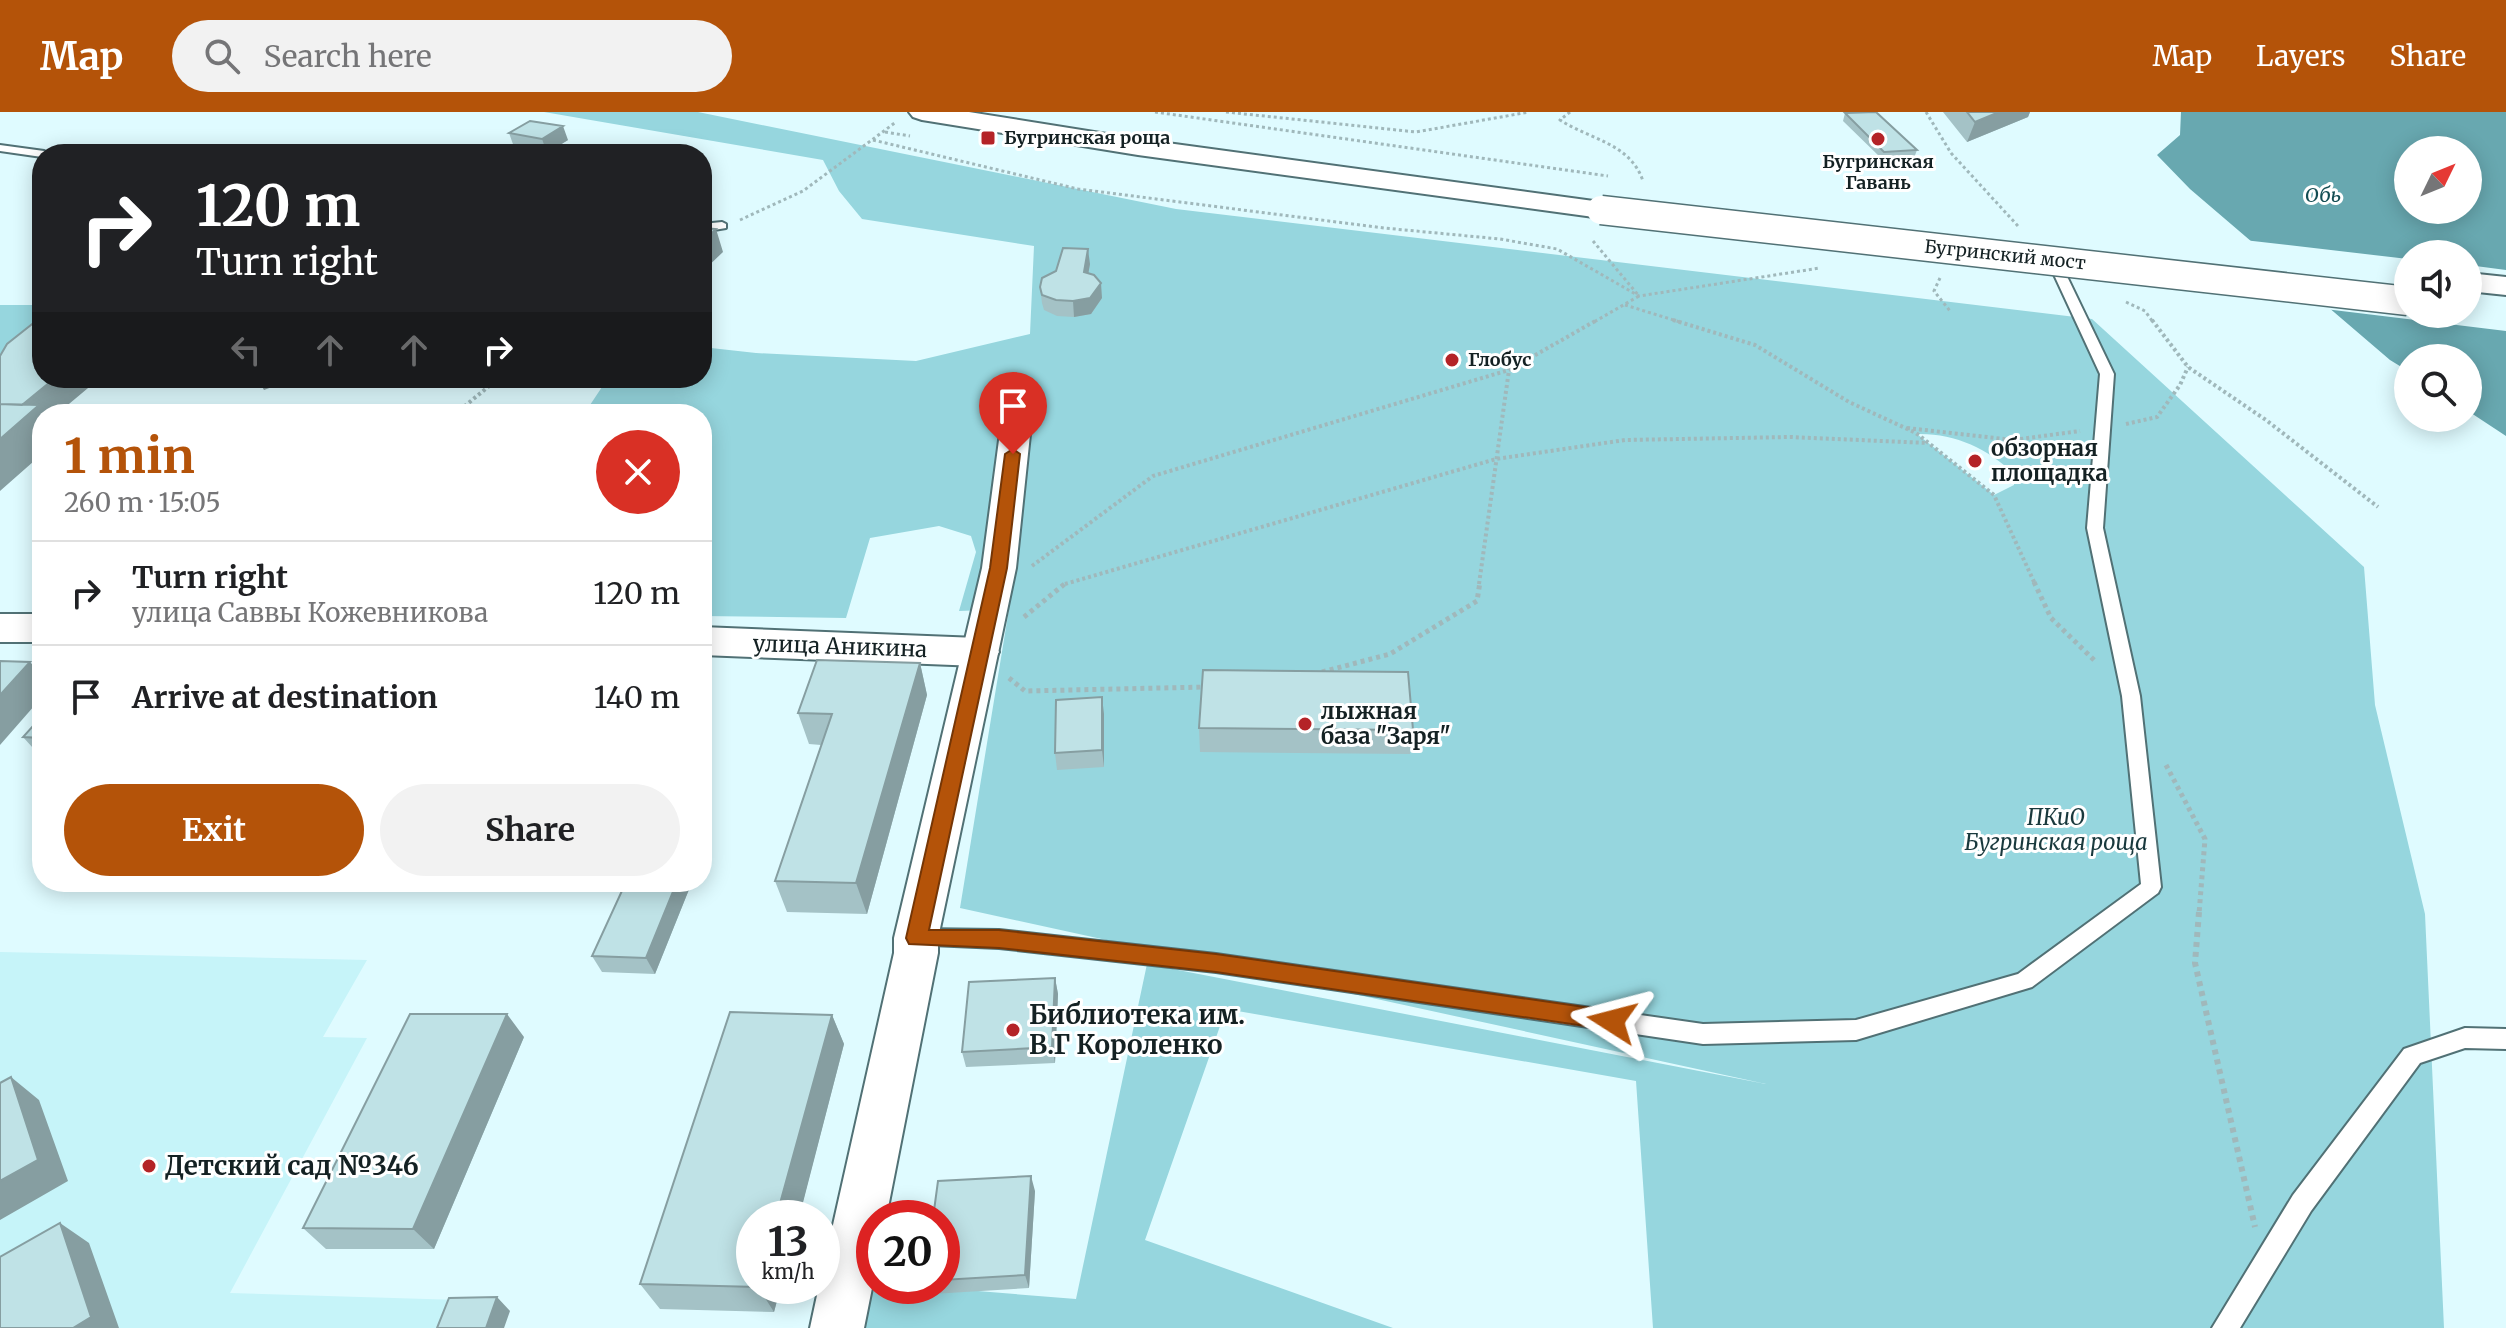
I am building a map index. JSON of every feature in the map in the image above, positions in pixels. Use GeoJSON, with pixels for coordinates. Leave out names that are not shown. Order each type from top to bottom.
{"type":"FeatureCollection","features":[{"type":"Feature","properties":{"kind":"main road"},"geometry":{"type":"LineString","coordinates":[[1063,112],[1160,128],[1452,164]]}},
{"type":"Feature","properties":{"kind":"main road","name":"Бугринский мост"},"geometry":{"type":"LineString","coordinates":[[910,116],[1601,210],[2394,299]]}},
{"type":"Feature","properties":{"kind":"main road"},"geometry":{"type":"LineString","coordinates":[[1658,186],[2394,273]]}},
{"type":"Feature","properties":{"kind":"main road"},"geometry":{"type":"LineString","coordinates":[[2482,283],[2506,286]]}},
{"type":"Feature","properties":{"kind":"main road"},"geometry":{"type":"LineString","coordinates":[[2482,309],[2506,312]]}},
{"type":"Feature","properties":{"kind":"main road"},"geometry":{"type":"LineString","coordinates":[[0,628],[32,628]]}},
{"type":"Feature","properties":{"kind":"main road","name":"улица Аникина"},"geometry":{"type":"LineString","coordinates":[[712,641],[978,652]]}},
{"type":"Feature","properties":{"kind":"street"},"geometry":{"type":"LineString","coordinates":[[837,1328],[916,953],[916,938],[999,568],[1016,425]]}},
{"type":"Feature","properties":{"kind":"lane"},"geometry":{"type":"LineString","coordinates":[[0,148],[32,152]]}},
{"type":"Feature","properties":{"kind":"lane"},"geometry":{"type":"LineString","coordinates":[[712,227],[722,226]]}},
{"type":"Feature","properties":{"kind":"lane"},"geometry":{"type":"LineString","coordinates":[[916,938],[999,939],[1216,963],[1703,1034],[1856,1030],[2024,981],[2151,887],[2131,696],[2095,528],[2107,374],[2056,266]]}},
{"type":"Feature","properties":{"kind":"lane"},"geometry":{"type":"LineString","coordinates":[[2225,1328],[2302,1203],[2412,1056],[2465,1038],[2506,1039]]}},
{"type":"Feature","properties":{"kind":"path"},"geometry":{"type":"LineString","coordinates":[[1155,112],[1611,177]]}},
{"type":"Feature","properties":{"kind":"path"},"geometry":{"type":"LineString","coordinates":[[1226,112],[1416,132],[1529,112]]}},
{"type":"Feature","properties":{"kind":"path"},"geometry":{"type":"LineString","coordinates":[[1570,112],[1560,120],[1635,160],[1643,181],[1658,186]]}},
{"type":"Feature","properties":{"kind":"path"},"geometry":{"type":"LineString","coordinates":[[1926,112],[1951,153],[2056,266]]}},
{"type":"Feature","properties":{"kind":"path"},"geometry":{"type":"LineString","coordinates":[[722,226],[763,214],[807,192],[873,140],[910,116]]}},
{"type":"Feature","properties":{"kind":"path"},"geometry":{"type":"LineString","coordinates":[[884,132],[909,136]]}},
{"type":"Feature","properties":{"kind":"path"},"geometry":{"type":"LineString","coordinates":[[873,140],[1078,189],[1384,228],[1500,239],[1557,249],[1639,296]]}},
{"type":"Feature","properties":{"kind":"path"},"geometry":{"type":"LineString","coordinates":[[1601,210],[1585,231],[1639,296]]}},
{"type":"Feature","properties":{"kind":"path"},"geometry":{"type":"LineString","coordinates":[[1944,267],[1934,291],[1950,311]]}},
{"type":"Feature","properties":{"kind":"path"},"geometry":{"type":"LineString","coordinates":[[999,568],[1033,566],[1153,476],[1509,370],[1639,296],[1822,268]]}},
{"type":"Feature","properties":{"kind":"path"},"geometry":{"type":"LineString","coordinates":[[2119,298],[2145,311],[2188,367],[2266,420],[2378,507]]}},
{"type":"Feature","properties":{"kind":"path"},"geometry":{"type":"LineString","coordinates":[[1624,305],[1755,345],[1849,402],[1916,433]]}},
{"type":"Feature","properties":{"kind":"path"},"geometry":{"type":"LineString","coordinates":[[1903,427],[2013,440],[2103,429],[2157,417],[2180,385],[2188,367]]}},
{"type":"Feature","properties":{"kind":"path"},"geometry":{"type":"LineString","coordinates":[[1318,674],[1390,654],[1477,601],[1509,370]]}},
{"type":"Feature","properties":{"kind":"path"},"geometry":{"type":"LineString","coordinates":[[467,404],[487,388]]}},
{"type":"Feature","properties":{"kind":"path"},"geometry":{"type":"LineString","coordinates":[[1212,687],[1025,691],[978,652],[1069,581],[1496,459],[1625,440],[1790,437],[1928,443]]}},
{"type":"Feature","properties":{"kind":"shaded area","name":"Детский сад №346"},"geometry":{"type":"Polygon","coordinates":[[[0,952],[367,960],[323,1037],[367,1038],[230,1293],[459,1300],[447,1328],[0,1328],[0,952]]]}},
{"type":"Feature","properties":{"kind":"green space","name":"ПКиО Бугринская роща"},"geometry":{"type":"Polygon","coordinates":[[[544,112],[698,112],[1176,209],[2092,319],[2364,567],[2375,705],[2425,914],[2444,1328],[1653,1328],[1636,1081],[1226,1009],[1145,1240],[1393,1328],[863,1328],[868,1304],[960,1304],[960,1290],[1076,1299],[1147,964],[1766,1084],[960,908],[1009,609],[959,611],[976,552],[971,536],[939,526],[870,538],[846,618],[712,616],[712,404],[591,404],[601,388],[712,388],[712,348],[916,361],[1030,334],[1034,246],[862,219],[839,191],[823,160],[544,112]],[[1917,434],[1994,495],[2014,485],[2014,474],[1993,457],[1957,439],[1917,434]]]}},
{"type":"Feature","properties":{"kind":"green space"},"geometry":{"type":"Polygon","coordinates":[[[0,305],[32,305],[32,331],[0,358],[0,305]]]}},
{"type":"Feature","properties":{"kind":"water","name":"Обь"},"geometry":{"type":"Polygon","coordinates":[[[2181,112],[2506,112],[2506,436],[2482,420],[2482,344],[2394,344],[2394,362],[2190,189],[2157,155],[2180,135],[2181,112]]]}},
{"type":"Feature","properties":{"kind":"pier"},"geometry":{"type":"Polygon","coordinates":[[[2244,240],[2394,257],[2394,317],[2325,309],[2244,240]]]}},
{"type":"Feature","properties":{"kind":"pier"},"geometry":{"type":"Polygon","coordinates":[[[2482,267],[2506,270],[2506,331],[2481,328],[2482,267]]]}},
{"type":"Feature","properties":{"kind":"building"},"geometry":{"type":"Polygon","coordinates":[[[1876,112],[1917,150],[1884,152],[1845,113],[1876,112]]]}},
{"type":"Feature","properties":{"kind":"building"},"geometry":{"type":"Polygon","coordinates":[[[1967,112],[1999,112],[1975,122],[1967,112]]]}},
{"type":"Feature","properties":{"kind":"building"},"geometry":{"type":"Polygon","coordinates":[[[530,121],[563,126],[542,139],[509,133],[530,121]]]}},
{"type":"Feature","properties":{"kind":"building"},"geometry":{"type":"Polygon","coordinates":[[[1063,248],[1088,249],[1084,272],[1094,275],[1101,283],[1090,298],[1056,300],[1042,295],[1042,278],[1056,271],[1063,248]]]}},
{"type":"Feature","properties":{"kind":"building"},"geometry":{"type":"Polygon","coordinates":[[[32,324],[32,388],[43,388],[22,405],[0,404],[0,356],[7,344],[32,324]]]}},
{"type":"Feature","properties":{"kind":"building"},"geometry":{"type":"Polygon","coordinates":[[[0,404],[32,405],[32,411],[0,439],[0,404]]]}},
{"type":"Feature","properties":{"kind":"building"},"geometry":{"type":"Polygon","coordinates":[[[817,660],[920,663],[856,883],[775,881],[832,714],[798,713],[817,660]]]}},
{"type":"Feature","properties":{"kind":"building"},"geometry":{"type":"Polygon","coordinates":[[[0,661],[30,662],[0,695],[0,661]]]}},
{"type":"Feature","properties":{"kind":"building"},"geometry":{"type":"Polygon","coordinates":[[[1203,670],[1408,672],[1413,730],[1199,728],[1203,670]]]}},
{"type":"Feature","properties":{"kind":"building"},"geometry":{"type":"Polygon","coordinates":[[[1102,697],[1102,750],[1055,753],[1056,700],[1102,697]]]}},
{"type":"Feature","properties":{"kind":"building"},"geometry":{"type":"Polygon","coordinates":[[[32,727],[32,737],[23,737],[32,727]]]}},
{"type":"Feature","properties":{"kind":"building"},"geometry":{"type":"Polygon","coordinates":[[[621,892],[673,892],[646,958],[592,956],[621,892]]]}},
{"type":"Feature","properties":{"kind":"building","name":"Библиотека им. В.Г Короленко"},"geometry":{"type":"Polygon","coordinates":[[[1055,978],[1052,1047],[962,1052],[969,982],[1055,978]]]}},
{"type":"Feature","properties":{"kind":"building"},"geometry":{"type":"Polygon","coordinates":[[[730,1012],[832,1015],[781,1200],[736,1200],[736,1286],[640,1284],[730,1012]]]}},
{"type":"Feature","properties":{"kind":"building"},"geometry":{"type":"Polygon","coordinates":[[[410,1014],[507,1014],[413,1229],[303,1228],[410,1014]]]}},
{"type":"Feature","properties":{"kind":"building"},"geometry":{"type":"Polygon","coordinates":[[[11,1077],[38,1160],[0,1181],[0,1083],[11,1077]]]}},
{"type":"Feature","properties":{"kind":"building"},"geometry":{"type":"Polygon","coordinates":[[[1031,1176],[1025,1275],[960,1279],[960,1200],[935,1200],[938,1181],[1031,1176]]]}},
{"type":"Feature","properties":{"kind":"building"},"geometry":{"type":"Polygon","coordinates":[[[60,1223],[91,1317],[73,1328],[0,1328],[0,1257],[60,1223]]]}},
{"type":"Feature","properties":{"kind":"building"},"geometry":{"type":"Polygon","coordinates":[[[497,1297],[486,1328],[437,1328],[449,1298],[497,1297]]]}},
{"type":"Feature","properties":{"kind":"place","name":"Бугринская роща"},"geometry":{"type":"Point","coordinates":[988,138]}},
{"type":"Feature","properties":{"kind":"place","name":"Бугринская Гавань"},"geometry":{"type":"Point","coordinates":[1878,139]}},
{"type":"Feature","properties":{"kind":"place","name":"Глобус"},"geometry":{"type":"Point","coordinates":[1452,360]}},
{"type":"Feature","properties":{"kind":"place","name":"обзорная площадка"},"geometry":{"type":"Point","coordinates":[1975,461]}},
{"type":"Feature","properties":{"kind":"place","name":"лыжная база \"Заря\""},"geometry":{"type":"Point","coordinates":[1305,724]}},
{"type":"Feature","properties":{"kind":"place","name":"Библиотека им. В.Г Короленко"},"geometry":{"type":"Point","coordinates":[1013,1030]}},
{"type":"Feature","properties":{"kind":"place","name":"Детский сад №346"},"geometry":{"type":"Point","coordinates":[149,1166]}},
{"type":"Feature","properties":{"kind":"route"},"geometry":{"type":"LineString","coordinates":[[1013,454],[999,568],[916,938],[999,939],[1216,963],[1612,1021]]}}]}
